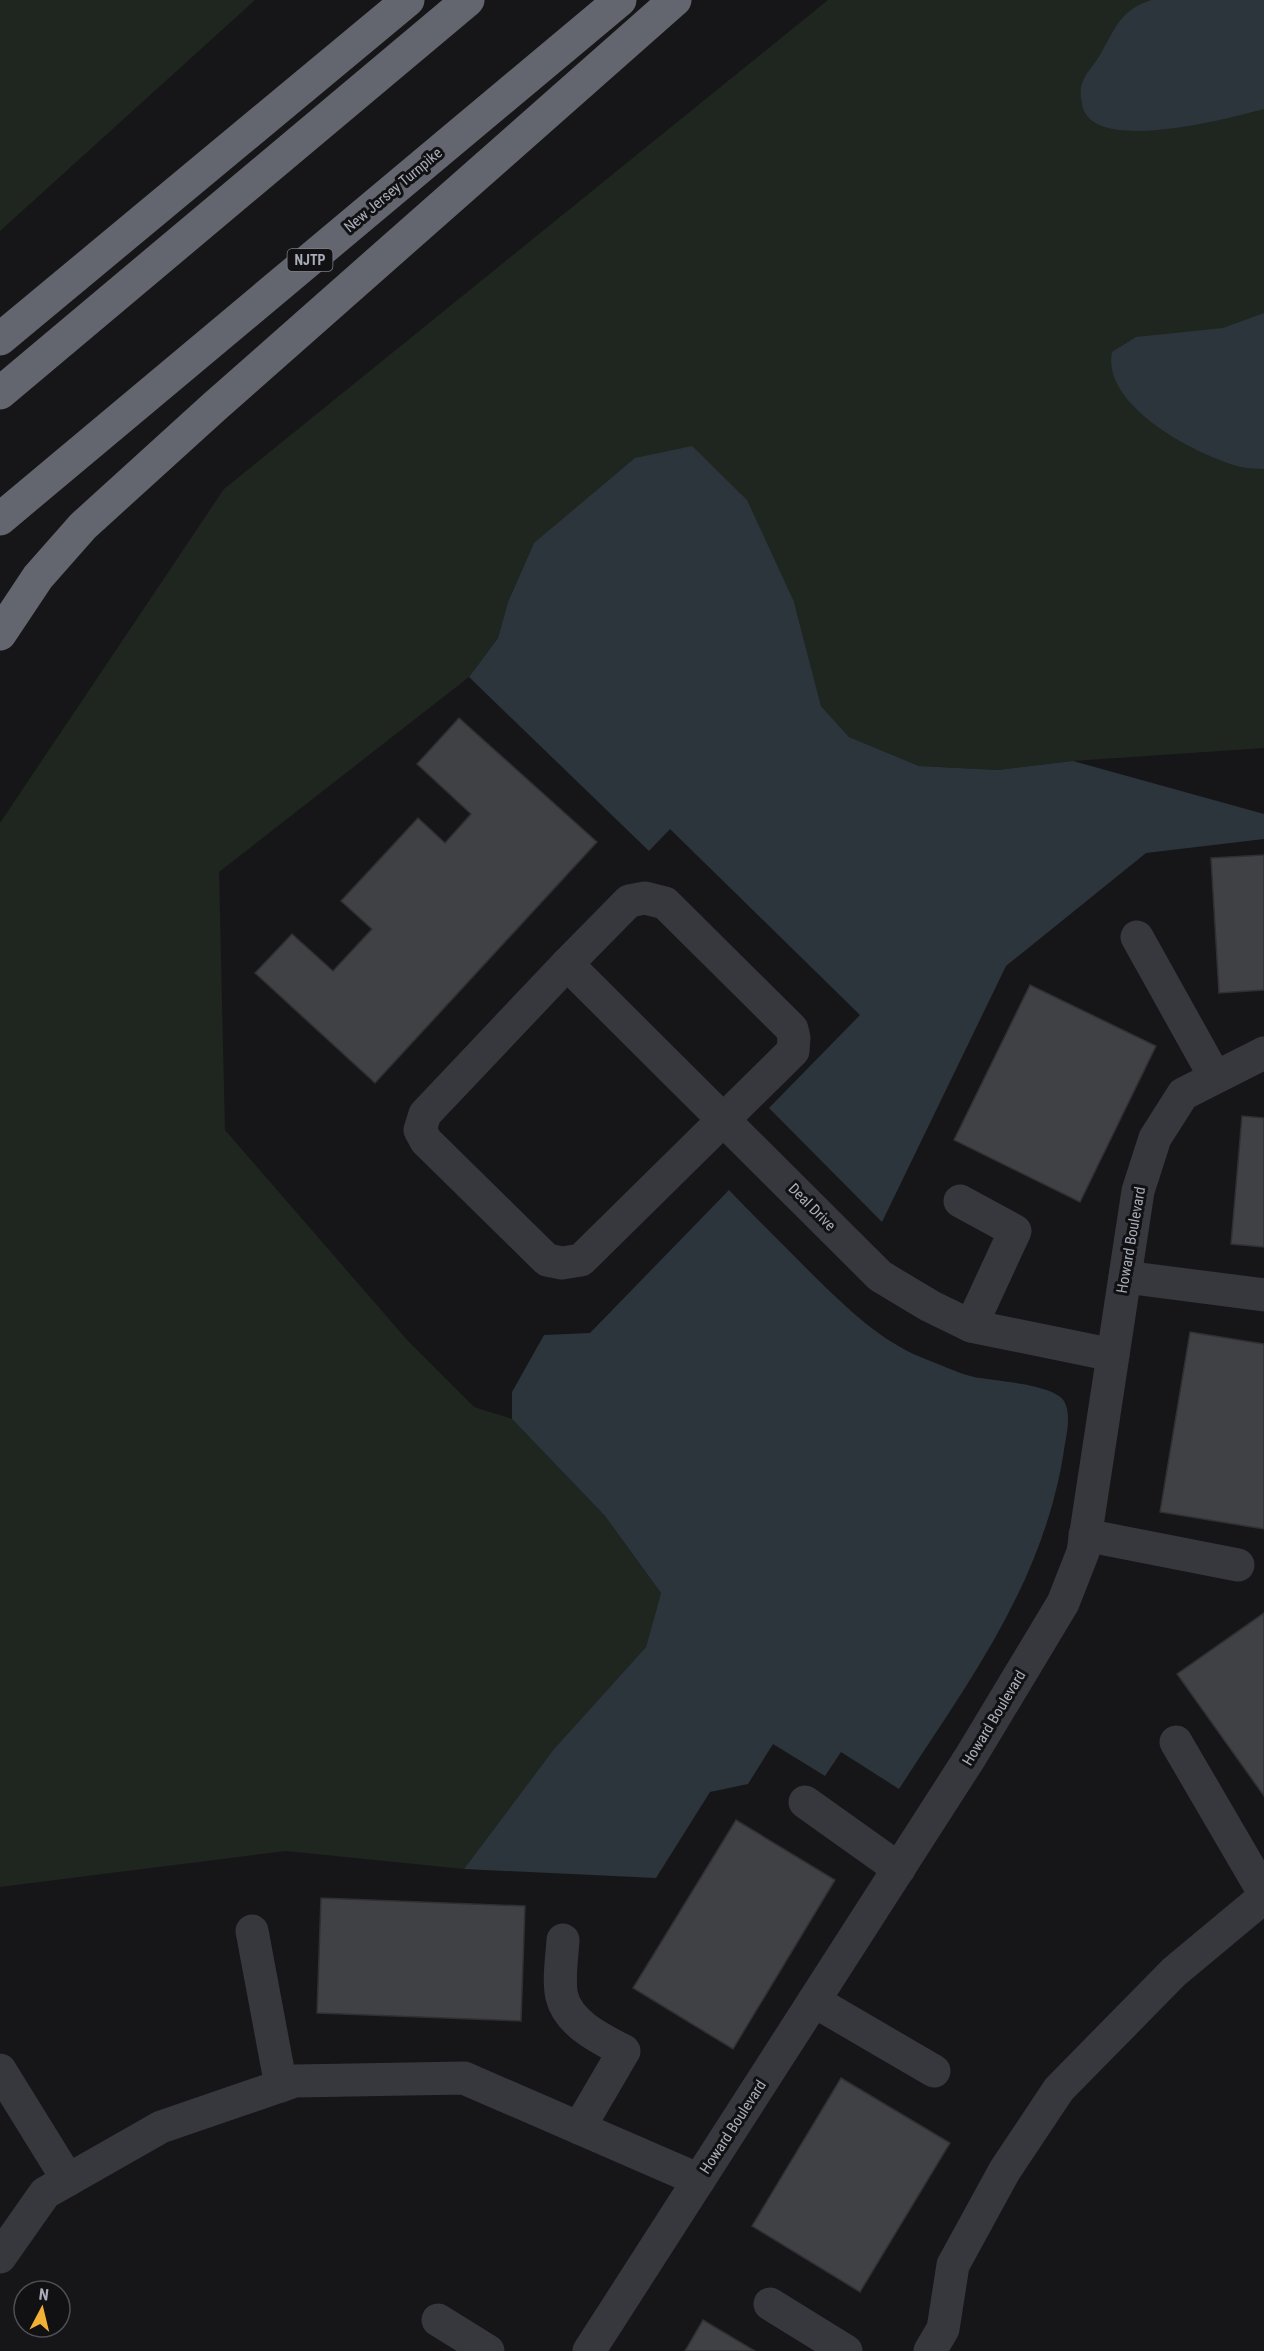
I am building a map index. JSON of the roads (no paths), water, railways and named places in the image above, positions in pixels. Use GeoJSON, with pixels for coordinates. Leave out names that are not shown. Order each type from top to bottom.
{"type":"FeatureCollection","features":[{"type":"Feature","properties":{"kind":"highway"},"geometry":{"type":"LineString","coordinates":[[0,339],[408,0]]}},
{"type":"Feature","properties":{"kind":"highway"},"geometry":{"type":"LineString","coordinates":[[0,393],[468,0]]}},
{"type":"Feature","properties":{"kind":"highway","name":"New Jersey Turnpike"},"geometry":{"type":"LineString","coordinates":[[0,519],[620,0]]}},
{"type":"Feature","properties":{"kind":"highway"},"geometry":{"type":"LineString","coordinates":[[0,634],[38,577],[82,526],[675,0]]}},
{"type":"Feature","properties":{"kind":"street"},"geometry":{"type":"LineString","coordinates":[[645,898],[665,903],[792,1029],[793,1051],[723,1119],[581,1260],[562,1263],[547,1260],[426,1142],[420,1130],[425,1114],[567,964],[629,901],[645,898]]}},
{"type":"Feature","properties":{"kind":"street"},"geometry":{"type":"LineString","coordinates":[[1137,937],[1215,1077]]}},
{"type":"Feature","properties":{"kind":"street","name":"Deal Drive"},"geometry":{"type":"LineString","coordinates":[[567,964],[880,1276],[930,1306],[970,1326],[1113,1355]]}},
{"type":"Feature","properties":{"kind":"street","name":"Howard Boulevard"},"geometry":{"type":"LineString","coordinates":[[589,2351],[971,1756],[1063,1603],[1083,1552],[1138,1191],[1155,1138],[1183,1094],[1264,1053]]}},
{"type":"Feature","properties":{"kind":"street"},"geometry":{"type":"LineString","coordinates":[[960,1201],[1015,1231],[970,1326]]}},
{"type":"Feature","properties":{"kind":"street"},"geometry":{"type":"LineString","coordinates":[[1125,1277],[1264,1295]]}},
{"type":"Feature","properties":{"kind":"street"},"geometry":{"type":"LineString","coordinates":[[1085,1535],[1238,1565]]}},
{"type":"Feature","properties":{"kind":"street"},"geometry":{"type":"LineString","coordinates":[[930,2351],[943,2329],[953,2265],[1005,2170],[1059,2089],[1174,1972],[1264,1895],[1176,1742]]}},
{"type":"Feature","properties":{"kind":"street"},"geometry":{"type":"LineString","coordinates":[[805,1802],[899,1869]]}},
{"type":"Feature","properties":{"kind":"street"},"geometry":{"type":"LineString","coordinates":[[252,1930],[281,2086]]}},
{"type":"Feature","properties":{"kind":"street"},"geometry":{"type":"LineString","coordinates":[[563,1940],[561,1994],[565,2006],[587,2030],[624,2051],[579,2128]]}},
{"type":"Feature","properties":{"kind":"street"},"geometry":{"type":"LineString","coordinates":[[814,2001],[934,2071]]}},
{"type":"Feature","properties":{"kind":"street"},"geometry":{"type":"LineString","coordinates":[[0,2070],[68,2180]]}},
{"type":"Feature","properties":{"kind":"street"},"geometry":{"type":"LineString","coordinates":[[0,2257],[45,2193],[161,2127],[295,2081],[464,2078],[699,2180]]}},
{"type":"Feature","properties":{"kind":"street"},"geometry":{"type":"LineString","coordinates":[[770,2304],[846,2351]]}},
{"type":"Feature","properties":{"kind":"street"},"geometry":{"type":"LineString","coordinates":[[438,2320],[489,2351]]}}]}
